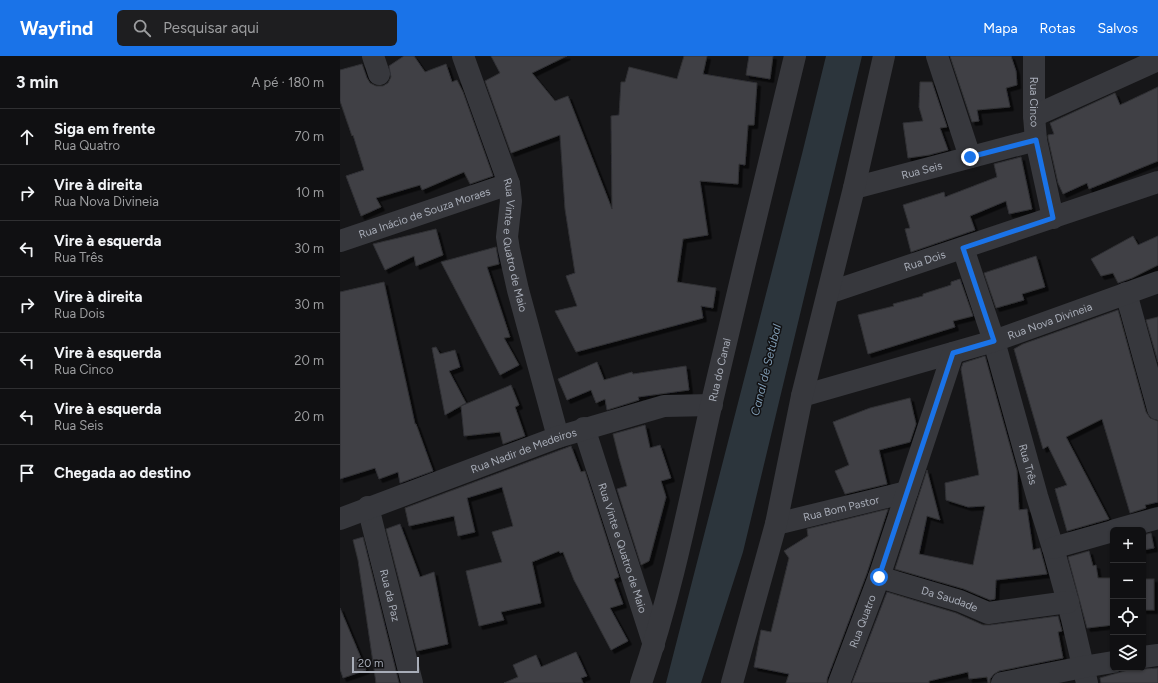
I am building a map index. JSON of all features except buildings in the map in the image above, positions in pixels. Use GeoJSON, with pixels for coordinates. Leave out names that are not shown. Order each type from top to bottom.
{"type":"FeatureCollection","features":[{"type":"Feature","properties":{"kind":"street","name":"Rua Vinte e Quatro de Maio"},"geometry":{"type":"LineString","coordinates":[[463,56],[509,184],[511,201],[507,237],[509,250],[518,290],[558,437]]}},
{"type":"Feature","properties":{"kind":"street","name":"Rua do Canal"},"geometry":{"type":"LineString","coordinates":[[640,683],[654,644],[672,581],[712,405],[795,56]]}},
{"type":"Feature","properties":{"kind":"street"},"geometry":{"type":"LineString","coordinates":[[732,683],[776,524],[802,396],[854,188],[884,56]]}},
{"type":"Feature","properties":{"kind":"street"},"geometry":{"type":"LineString","coordinates":[[937,56],[970,157]]}},
{"type":"Feature","properties":{"kind":"street","name":"Rua Cinco"},"geometry":{"type":"LineString","coordinates":[[1034,56],[1034,116],[1036,140],[1053,218]]}},
{"type":"Feature","properties":{"kind":"street"},"geometry":{"type":"LineString","coordinates":[[1034,116],[1158,60]]}},
{"type":"Feature","properties":{"kind":"street","name":"Rua Seis"},"geometry":{"type":"LineString","coordinates":[[854,188],[1036,140]]}},
{"type":"Feature","properties":{"kind":"street","name":"Rua Dois"},"geometry":{"type":"LineString","coordinates":[[828,293],[1158,182]]}},
{"type":"Feature","properties":{"kind":"street","name":"Rua Inácio de Souza Moraes"},"geometry":{"type":"LineString","coordinates":[[340,240],[509,184]]}},
{"type":"Feature","properties":{"kind":"street","name":"Rua Três"},"geometry":{"type":"LineString","coordinates":[[963,248],[994,341],[1068,602],[1085,675]]}},
{"type":"Feature","properties":{"kind":"street","name":"Rua Nova Divineia"},"geometry":{"type":"LineString","coordinates":[[802,396],[994,341],[1158,282]]}},
{"type":"Feature","properties":{"kind":"street"},"geometry":{"type":"LineString","coordinates":[[1126,293],[1158,409]]}},
{"type":"Feature","properties":{"kind":"street","name":"Rua Quatro"},"geometry":{"type":"LineString","coordinates":[[839,683],[879,577],[953,353]]}},
{"type":"Feature","properties":{"kind":"street","name":"Rua Nadir de Medeiros"},"geometry":{"type":"LineString","coordinates":[[340,519],[368,507],[584,428],[664,406],[712,405]]}},
{"type":"Feature","properties":{"kind":"street","name":"Rua Vinte e Quatro de Maio"},"geometry":{"type":"LineString","coordinates":[[584,428],[654,644]]}},
{"type":"Feature","properties":{"kind":"street","name":"Rua Bom Pastor"},"geometry":{"type":"LineString","coordinates":[[776,524],[907,492]]}},
{"type":"Feature","properties":{"kind":"street","name":"Rua da Paz"},"geometry":{"type":"LineString","coordinates":[[368,507],[412,683]]}},
{"type":"Feature","properties":{"kind":"street"},"geometry":{"type":"LineString","coordinates":[[1125,527],[1158,518]]}},
{"type":"Feature","properties":{"kind":"street"},"geometry":{"type":"LineString","coordinates":[[1053,548],[1110,531]]}},
{"type":"Feature","properties":{"kind":"street","name":"Da Saudade"},"geometry":{"type":"LineString","coordinates":[[879,577],[960,601],[988,613],[1068,602]]}},
{"type":"Feature","properties":{"kind":"street"},"geometry":{"type":"LineString","coordinates":[[1146,656],[1158,654]]}},
{"type":"Feature","properties":{"kind":"street"},"geometry":{"type":"LineString","coordinates":[[1002,683],[1085,675],[1110,663]]}},
{"type":"Feature","properties":{"kind":"water","name":"Canal de Setúbal"},"geometry":{"type":"Polygon","coordinates":[[[826,56],[862,56],[743,552],[701,683],[666,683],[802,154],[826,56]]]}},
{"type":"Feature","properties":{"kind":"route"},"geometry":{"type":"LineString","coordinates":[[879,577],[953,353],[994,341],[963,248],[1053,218],[1036,140],[970,157]]}}]}
